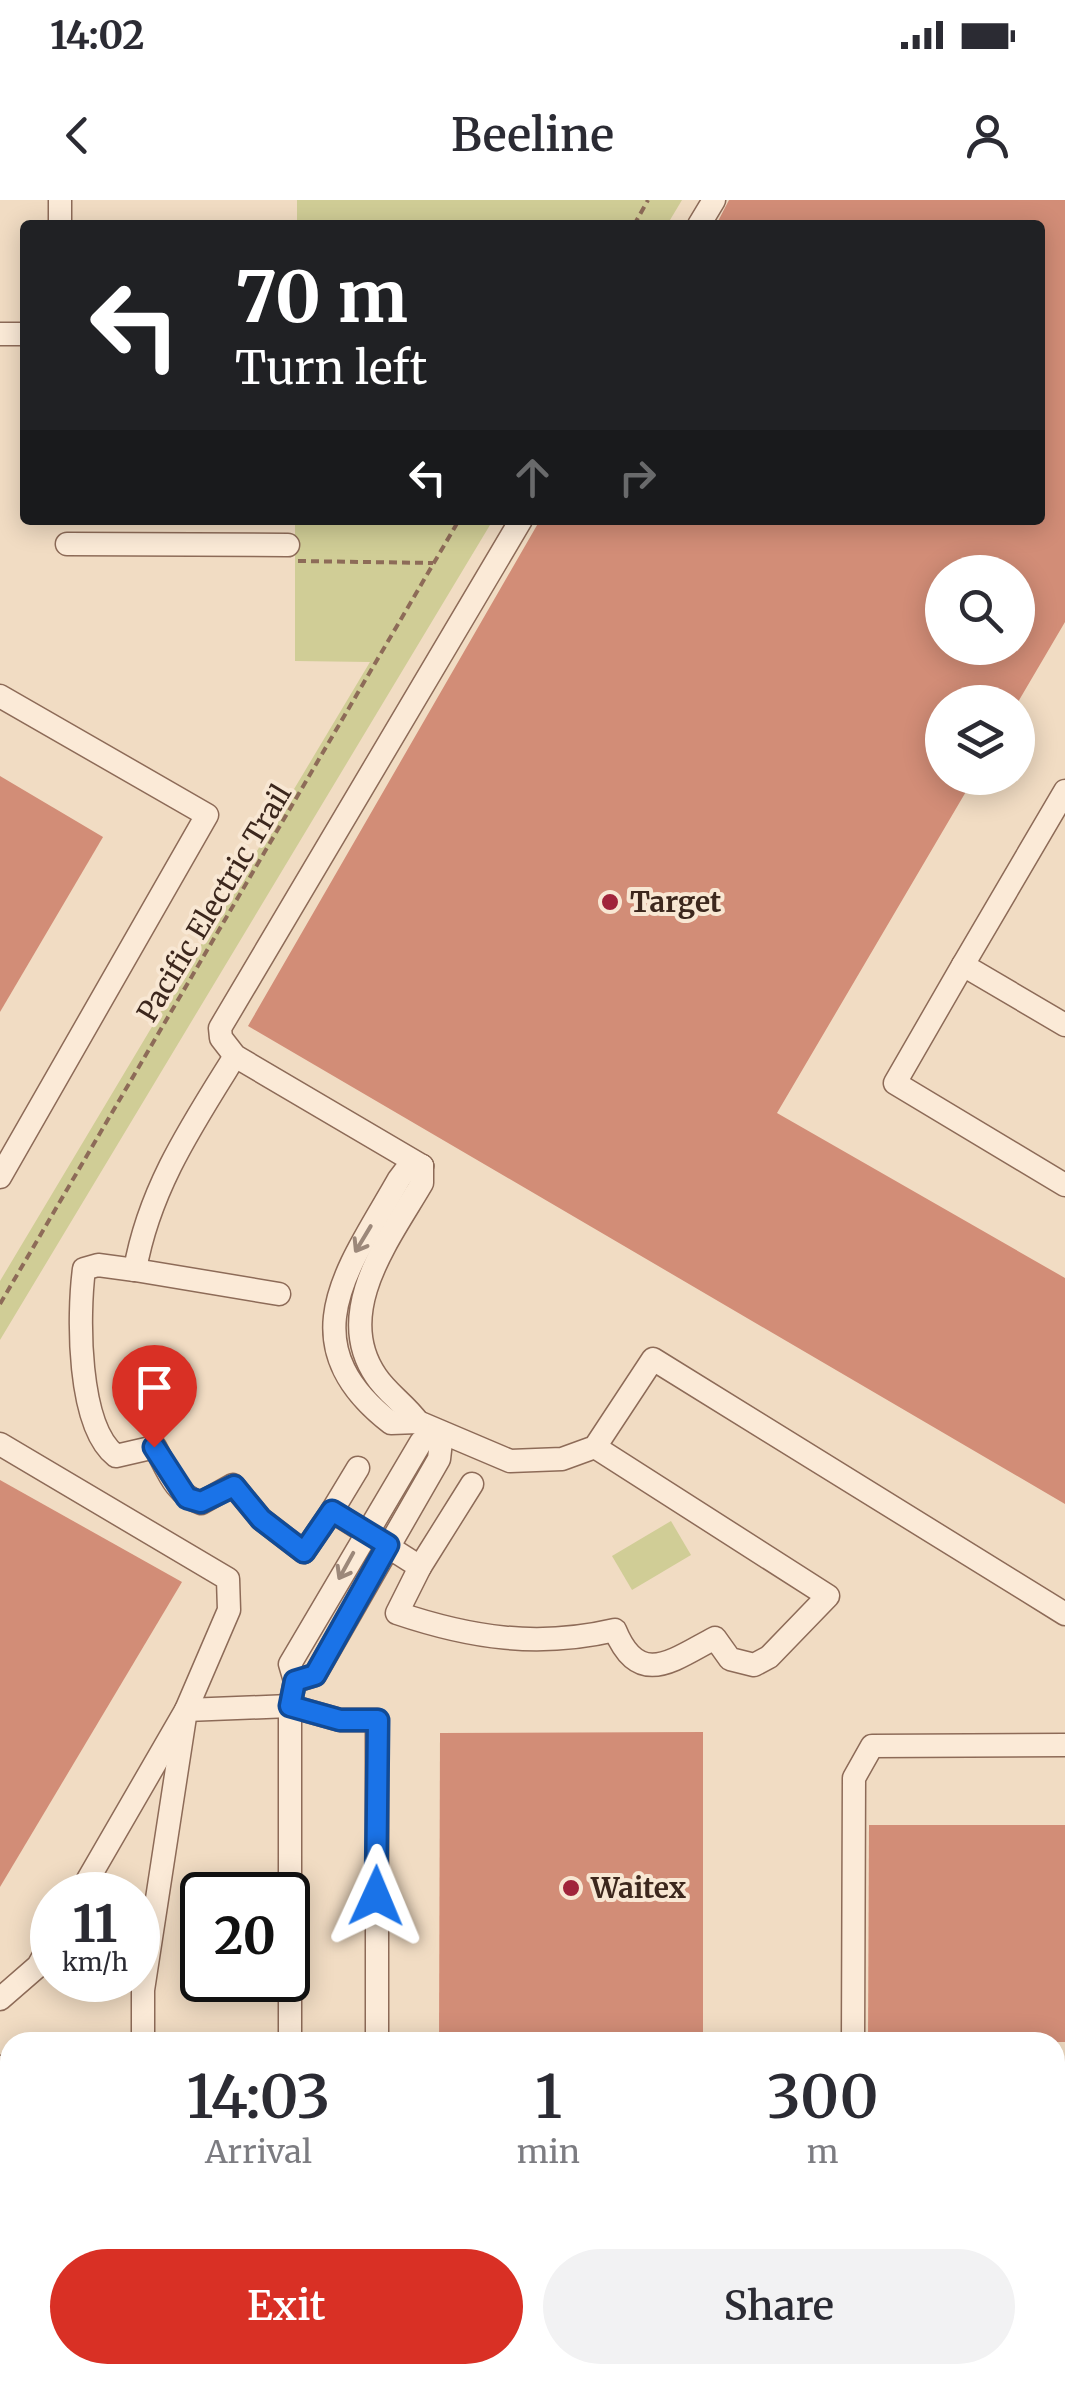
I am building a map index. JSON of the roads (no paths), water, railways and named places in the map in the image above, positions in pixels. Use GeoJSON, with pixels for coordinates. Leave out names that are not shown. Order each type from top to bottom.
{"type":"FeatureCollection","features":[{"type":"Feature","properties":{"kind":"street"},"geometry":{"type":"LineString","coordinates":[[183,525],[183,544]]}},
{"type":"Feature","properties":{"kind":"street"},"geometry":{"type":"LineString","coordinates":[[519,525],[224,1016],[221,1038],[235,1056],[422,1166],[405,1171],[345,1270],[334,1303],[342,1363],[356,1388],[391,1423],[418,1422],[484,1454],[534,1464],[595,1447],[653,1359],[1065,1614]]}},
{"type":"Feature","properties":{"kind":"street"},"geometry":{"type":"LineString","coordinates":[[67,544],[183,544],[286,553]]}},
{"type":"Feature","properties":{"kind":"street"},"geometry":{"type":"LineString","coordinates":[[0,696],[207,815],[0,1177]]}},
{"type":"Feature","properties":{"kind":"street"},"geometry":{"type":"LineString","coordinates":[[1065,791],[895,1083],[1065,1185]]}},
{"type":"Feature","properties":{"kind":"street"},"geometry":{"type":"LineString","coordinates":[[963,965],[1065,1025]]}},
{"type":"Feature","properties":{"kind":"street"},"geometry":{"type":"LineString","coordinates":[[135,1270],[148,1213],[170,1162],[235,1056]]}},
{"type":"Feature","properties":{"kind":"street"},"geometry":{"type":"LineString","coordinates":[[279,1294],[98,1265],[84,1268],[81,1325],[86,1387],[104,1447],[116,1456],[154,1447],[176,1487],[187,1498],[201,1502],[234,1486],[261,1519],[304,1552],[358,1468]]}},
{"type":"Feature","properties":{"kind":"street"},"geometry":{"type":"LineString","coordinates":[[290,2032],[290,1706],[295,1681],[290,1664],[421,1442],[442,1433]]}},
{"type":"Feature","properties":{"kind":"street"},"geometry":{"type":"LineString","coordinates":[[295,1681],[315,1675],[440,1459],[442,1433]]}},
{"type":"Feature","properties":{"kind":"street"},"geometry":{"type":"LineString","coordinates":[[0,1444],[228,1578],[229,1610],[186,1710],[93,1872]]}},
{"type":"Feature","properties":{"kind":"street"},"geometry":{"type":"LineString","coordinates":[[472,1484],[420,1567],[397,1613],[451,1632],[517,1642],[615,1630],[631,1660],[646,1666],[667,1663],[715,1638],[730,1658],[754,1665],[769,1657],[828,1596],[595,1447]]}},
{"type":"Feature","properties":{"kind":"street"},"geometry":{"type":"LineString","coordinates":[[332,1511],[420,1567]]}},
{"type":"Feature","properties":{"kind":"street"},"geometry":{"type":"LineString","coordinates":[[186,1710],[290,1706],[340,1720],[378,1720],[376,2032]]}},
{"type":"Feature","properties":{"kind":"street"},"geometry":{"type":"LineString","coordinates":[[144,2032],[143,1990],[186,1710]]}},
{"type":"Feature","properties":{"kind":"street"},"geometry":{"type":"LineString","coordinates":[[853,2032],[854,1778],[872,1746],[1065,1745]]}},
{"type":"Feature","properties":{"kind":"street"},"geometry":{"type":"LineString","coordinates":[[0,1999],[30,1973]]}},
{"type":"Feature","properties":{"kind":"place","name":"Target"},"geometry":{"type":"Point","coordinates":[610,902]}},
{"type":"Feature","properties":{"kind":"place","name":"Waitex"},"geometry":{"type":"Point","coordinates":[571,1888]}}]}
